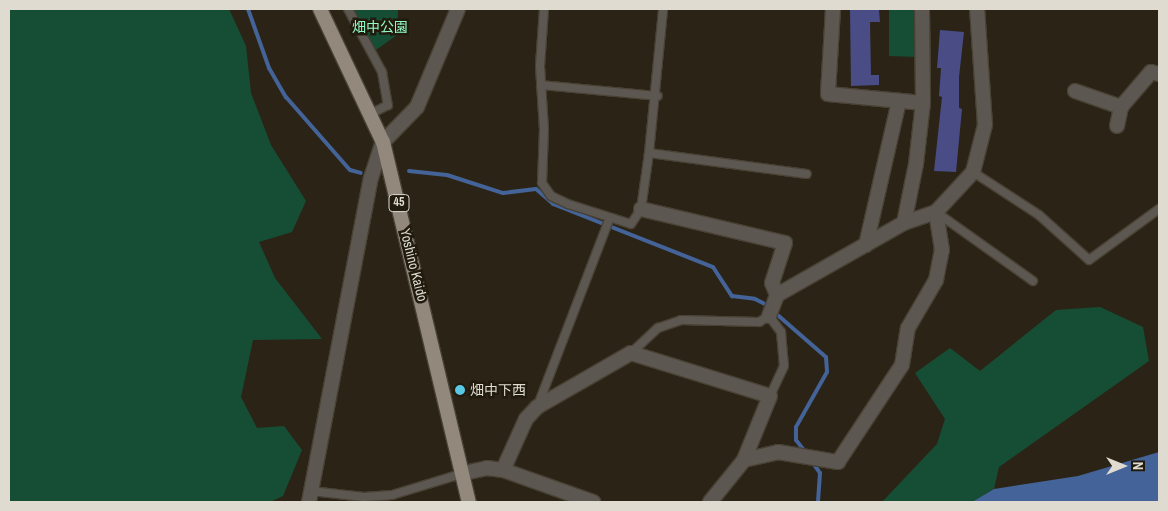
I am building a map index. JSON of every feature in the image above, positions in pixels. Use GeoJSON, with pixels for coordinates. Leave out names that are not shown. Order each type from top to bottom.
{"type":"FeatureCollection","features":[{"type":"Feature","properties":{"kind":"main road","name":"Yoshino Kaido"},"geometry":{"type":"LineString","coordinates":[[320,9],[372,113],[382,142],[464,473],[469,502]]}},
{"type":"Feature","properties":{"kind":"street"},"geometry":{"type":"LineString","coordinates":[[310,496],[371,178],[382,142],[417,108],[458,9]]}},
{"type":"Feature","properties":{"kind":"street"},"geometry":{"type":"LineString","coordinates":[[833,9],[828,94],[923,103]]}},
{"type":"Feature","properties":{"kind":"street"},"geometry":{"type":"LineString","coordinates":[[904,222],[923,103],[922,9]]}},
{"type":"Feature","properties":{"kind":"street"},"geometry":{"type":"LineString","coordinates":[[769,316],[777,295],[904,222],[936,212],[973,172],[985,125],[977,9]]}},
{"type":"Feature","properties":{"kind":"street"},"geometry":{"type":"LineString","coordinates":[[1117,126],[1121,107],[1151,72],[1159,74]]}},
{"type":"Feature","properties":{"kind":"street"},"geometry":{"type":"LineString","coordinates":[[1075,92],[1121,107]]}},
{"type":"Feature","properties":{"kind":"street"},"geometry":{"type":"LineString","coordinates":[[866,245],[899,101]]}},
{"type":"Feature","properties":{"kind":"street"},"geometry":{"type":"LineString","coordinates":[[641,209],[785,243],[772,283],[777,295]]}},
{"type":"Feature","properties":{"kind":"street"},"geometry":{"type":"LineString","coordinates":[[744,460],[778,452],[838,462],[902,365],[908,328],[936,280],[942,250],[936,212]]}},
{"type":"Feature","properties":{"kind":"street"},"geometry":{"type":"LineString","coordinates":[[503,470],[526,419],[537,407],[631,353],[770,396],[744,460],[710,502]]}},
{"type":"Feature","properties":{"kind":"street"},"geometry":{"type":"LineString","coordinates":[[464,473],[487,468],[503,470],[593,502]]}},
{"type":"Feature","properties":{"kind":"lane"},"geometry":{"type":"LineString","coordinates":[[348,9],[382,72],[388,105],[372,113]]}},
{"type":"Feature","properties":{"kind":"lane"},"geometry":{"type":"LineString","coordinates":[[544,9],[541,84],[542,183],[551,196],[609,220],[631,224],[641,209],[657,96],[663,9]]}},
{"type":"Feature","properties":{"kind":"lane"},"geometry":{"type":"LineString","coordinates":[[541,84],[657,96]]}},
{"type":"Feature","properties":{"kind":"lane"},"geometry":{"type":"LineString","coordinates":[[649,153],[807,174]]}},
{"type":"Feature","properties":{"kind":"lane"},"geometry":{"type":"LineString","coordinates":[[973,172],[1039,215],[1089,260],[1159,209]]}},
{"type":"Feature","properties":{"kind":"lane"},"geometry":{"type":"LineString","coordinates":[[936,212],[1033,281]]}},
{"type":"Feature","properties":{"kind":"lane"},"geometry":{"type":"LineString","coordinates":[[537,407],[609,220]]}},
{"type":"Feature","properties":{"kind":"lane"},"geometry":{"type":"LineString","coordinates":[[631,353],[658,328],[681,320],[759,322],[769,316],[781,332],[784,366],[770,396]]}},
{"type":"Feature","properties":{"kind":"lane"},"geometry":{"type":"LineString","coordinates":[[310,496],[392,496],[464,473]]}},
{"type":"Feature","properties":{"kind":"green space"},"geometry":{"type":"Polygon","coordinates":[[[9,9],[229,9],[246,46],[251,93],[271,145],[306,201],[292,232],[259,242],[275,278],[322,339],[253,340],[241,397],[257,428],[284,426],[302,450],[283,496],[270,502],[9,502],[9,9]]]}},
{"type":"Feature","properties":{"kind":"green space","name":"畑中公園"},"geometry":{"type":"Polygon","coordinates":[[[351,9],[398,9],[397,35],[373,52],[351,9]]]}},
{"type":"Feature","properties":{"kind":"green space"},"geometry":{"type":"Polygon","coordinates":[[[889,9],[917,9],[917,57],[889,56],[889,9]]]}},
{"type":"Feature","properties":{"kind":"green space"},"geometry":{"type":"Polygon","coordinates":[[[1100,307],[1143,327],[1149,361],[999,467],[994,489],[972,502],[882,502],[937,444],[945,419],[915,373],[950,348],[980,371],[1056,310],[1100,307]]]}},
{"type":"Feature","properties":{"kind":"water"},"geometry":{"type":"Polygon","coordinates":[[[1159,452],[1159,502],[972,502],[994,489],[1078,476],[1159,452]]]}},
{"type":"Feature","properties":{"kind":"building"},"geometry":{"type":"Polygon","coordinates":[[[850,10],[879,10],[880,22],[870,22],[871,75],[879,75],[879,85],[851,86],[850,10]]]}},
{"type":"Feature","properties":{"kind":"building"},"geometry":{"type":"Polygon","coordinates":[[[940,30],[964,32],[959,77],[959,108],[962,109],[956,172],[934,171],[942,97],[939,96],[941,68],[937,68],[940,30]]]}},
{"type":"Feature","properties":{"kind":"waterway"},"geometry":{"type":"LineString","coordinates":[[248,9],[269,68],[286,97],[350,170],[361,173]]}},
{"type":"Feature","properties":{"kind":"waterway"},"geometry":{"type":"LineString","coordinates":[[409,171],[447,175],[503,193],[536,189],[553,204],[713,267],[732,296],[755,299],[765,304],[826,357],[827,372],[796,427],[796,440],[806,453]]}},
{"type":"Feature","properties":{"kind":"waterway"},"geometry":{"type":"LineString","coordinates":[[813,463],[820,473],[818,502]]}},
{"type":"Feature","properties":{"kind":"place","name":"畑中下西"},"geometry":{"type":"Point","coordinates":[460,390]}}]}
